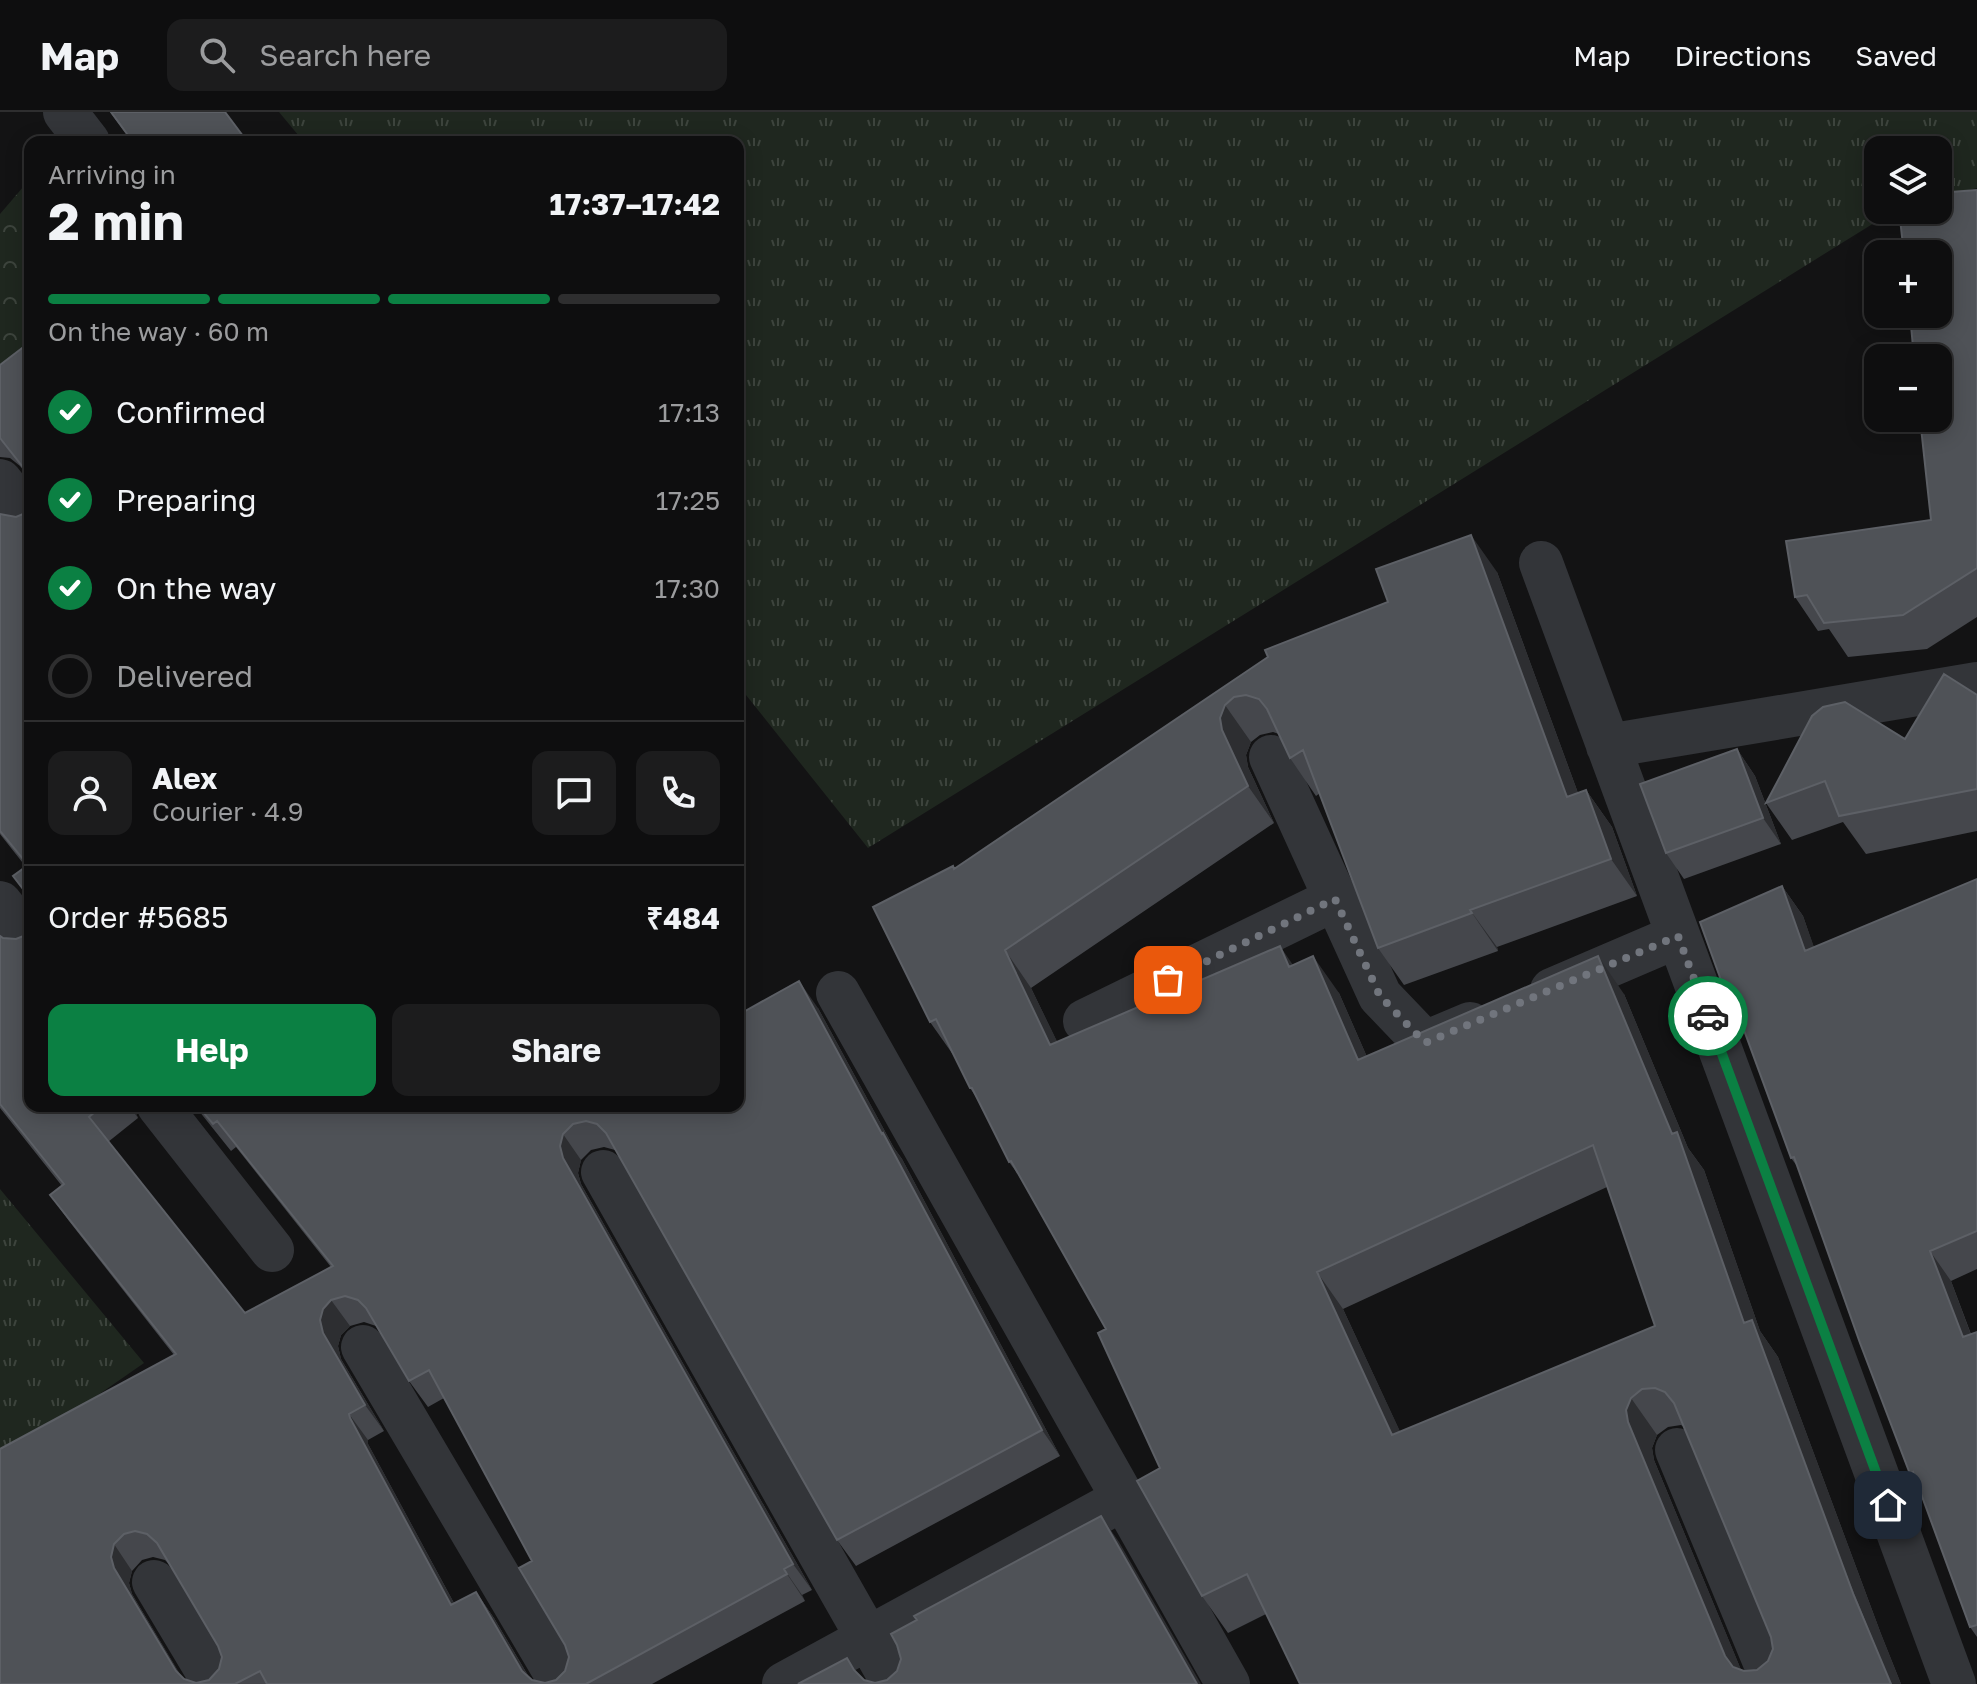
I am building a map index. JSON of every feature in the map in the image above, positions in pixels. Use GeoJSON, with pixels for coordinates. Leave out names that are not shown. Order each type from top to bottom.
{"type":"FeatureCollection","features":[{"type":"Feature","properties":{"kind":"street"},"geometry":{"type":"LineString","coordinates":[[65,112],[83,136]]}},
{"type":"Feature","properties":{"kind":"street"},"geometry":{"type":"LineString","coordinates":[[0,481],[24,511]]}},
{"type":"Feature","properties":{"kind":"street"},"geometry":{"type":"LineString","coordinates":[[1541,563],[1954,1684]]}},
{"type":"Feature","properties":{"kind":"street"},"geometry":{"type":"LineString","coordinates":[[1608,746],[1977,684]]}},
{"type":"Feature","properties":{"kind":"street"},"geometry":{"type":"LineString","coordinates":[[1271,757],[1380,996],[1425,1043],[1678,936]]}},
{"type":"Feature","properties":{"kind":"street"},"geometry":{"type":"LineString","coordinates":[[1085,1021],[1335,899]]}},
{"type":"Feature","properties":{"kind":"street"},"geometry":{"type":"LineString","coordinates":[[0,903],[24,933]]}},
{"type":"Feature","properties":{"kind":"street"},"geometry":{"type":"LineString","coordinates":[[838,993],[1228,1684]]}},
{"type":"Feature","properties":{"kind":"street"},"geometry":{"type":"LineString","coordinates":[[164,1112],[272,1250]]}},
{"type":"Feature","properties":{"kind":"street"},"geometry":{"type":"LineString","coordinates":[[603,1172],[894,1684]]}},
{"type":"Feature","properties":{"kind":"street"},"geometry":{"type":"LineString","coordinates":[[363,1347],[562,1684]]}},
{"type":"Feature","properties":{"kind":"street"},"geometry":{"type":"LineString","coordinates":[[1677,1450],[1774,1684]]}},
{"type":"Feature","properties":{"kind":"street"},"geometry":{"type":"LineString","coordinates":[[784,1684],[1123,1499]]}},
{"type":"Feature","properties":{"kind":"street"},"geometry":{"type":"LineString","coordinates":[[154,1582],[215,1684]]}},
{"type":"Feature","properties":{"kind":"green space"},"geometry":{"type":"Polygon","coordinates":[[[279,112],[1977,112],[1977,188],[1952,194],[1952,136],[1864,136],[1864,224],[1872,224],[868,848],[744,693],[744,136],[299,136],[279,112]]]}},
{"type":"Feature","properties":{"kind":"green space"},"geometry":{"type":"Polygon","coordinates":[[[24,186],[24,349],[0,368],[0,214],[24,186]]]}},
{"type":"Feature","properties":{"kind":"green space"},"geometry":{"type":"Polygon","coordinates":[[[0,1189],[144,1363],[3,1461],[0,1460],[0,1189]]]}},
{"type":"Feature","properties":{"kind":"building"},"geometry":{"type":"Polygon","coordinates":[[[111,112],[225,112],[243,136],[129,136],[111,112]]]}},
{"type":"Feature","properties":{"kind":"building"},"geometry":{"type":"Polygon","coordinates":[[[1977,190],[1977,568],[1903,615],[1824,623],[1807,595],[1795,597],[1786,541],[1931,520],[1922,432],[1952,432],[1952,344],[1913,344],[1911,328],[1952,328],[1952,240],[1902,240],[1901,224],[1952,224],[1952,192],[1977,190]]]}},
{"type":"Feature","properties":{"kind":"building"},"geometry":{"type":"Polygon","coordinates":[[[24,347],[24,468],[0,438],[0,365],[24,347]]]}},
{"type":"Feature","properties":{"kind":"building"},"geometry":{"type":"Polygon","coordinates":[[[0,514],[16,517],[24,514],[24,860],[0,831],[0,514]]]}},
{"type":"Feature","properties":{"kind":"building"},"geometry":{"type":"Polygon","coordinates":[[[1471,535],[1567,797],[1586,790],[1611,859],[1470,910],[1472,913],[1378,948],[1303,750],[1290,758],[1267,709],[1259,699],[1246,695],[1234,697],[1225,705],[1220,718],[1222,730],[1248,786],[1005,950],[1050,1045],[1280,946],[1289,967],[1313,956],[1358,1060],[1598,956],[1672,1134],[1677,1132],[1744,1323],[1752,1320],[1854,1596],[1891,1684],[1300,1684],[1247,1574],[1202,1596],[1137,1481],[1160,1468],[1098,1333],[1106,1329],[1009,1162],[936,1019],[930,1022],[873,907],[953,866],[954,869],[1268,657],[1265,650],[1388,602],[1376,569],[1471,535]],[[1593,1145],[1317,1272],[1392,1435],[1655,1326],[1593,1145]],[[1655,1388],[1642,1389],[1631,1398],[1626,1410],[1628,1422],[1725,1656],[1733,1667],[1744,1671],[1757,1670],[1768,1661],[1773,1649],[1771,1637],[1674,1403],[1665,1392],[1655,1388]]]}},
{"type":"Feature","properties":{"kind":"building"},"geometry":{"type":"Polygon","coordinates":[[[1944,674],[1977,695],[1977,789],[1839,816],[1825,781],[1766,803],[1812,716],[1823,707],[1845,702],[1905,739],[1944,674]]]}},
{"type":"Feature","properties":{"kind":"building"},"geometry":{"type":"Polygon","coordinates":[[[1737,749],[1763,818],[1666,853],[1640,784],[1737,749]]]}},
{"type":"Feature","properties":{"kind":"building"},"geometry":{"type":"Polygon","coordinates":[[[24,868],[24,890],[13,876],[24,868]]]}},
{"type":"Feature","properties":{"kind":"building"},"geometry":{"type":"Polygon","coordinates":[[[1977,879],[1977,1231],[1930,1251],[1963,1337],[1977,1332],[1977,1625],[1970,1627],[1913,1472],[1910,1474],[1860,1343],[1794,1157],[1791,1158],[1734,1003],[1730,1005],[1700,922],[1782,886],[1805,951],[1977,879]]]}},
{"type":"Feature","properties":{"kind":"building"},"geometry":{"type":"Polygon","coordinates":[[[0,936],[16,939],[24,936],[24,1112],[95,1112],[89,1117],[245,1313],[333,1266],[217,1121],[213,1124],[203,1112],[744,1112],[744,1012],[799,981],[1042,1430],[837,1540],[606,1133],[597,1124],[586,1121],[573,1124],[563,1134],[560,1146],[563,1158],[793,1564],[784,1569],[787,1574],[586,1684],[267,1684],[260,1671],[235,1684],[0,1684],[0,1449],[176,1354],[50,1195],[64,1184],[0,1104],[0,936]],[[345,1296],[331,1300],[323,1309],[320,1320],[323,1333],[365,1405],[349,1414],[350,1418],[451,1605],[476,1592],[522,1671],[532,1680],[545,1683],[556,1680],[565,1671],[569,1657],[519,1568],[532,1561],[429,1370],[409,1381],[366,1308],[358,1300],[345,1296]],[[135,1531],[124,1534],[114,1544],[111,1557],[114,1568],[176,1671],[184,1679],[196,1683],[209,1680],[219,1669],[222,1657],[218,1646],[157,1543],[147,1534],[135,1531]]]}},
{"type":"Feature","properties":{"kind":"building"},"geometry":{"type":"Polygon","coordinates":[[[1101,1516],[1197,1684],[798,1684],[847,1658],[864,1680],[875,1683],[887,1680],[897,1671],[901,1659],[891,1634],[917,1620],[914,1616],[1101,1516]]]}},
{"type":"Feature","properties":{"kind":"way so far"},"geometry":{"type":"LineString","coordinates":[[1168,980],[1335,899],[1380,996],[1425,1043],[1678,936],[1708,1016]]}},
{"type":"Feature","properties":{"kind":"route"},"geometry":{"type":"LineString","coordinates":[[1708,1016],[1888,1505]]}}]}
